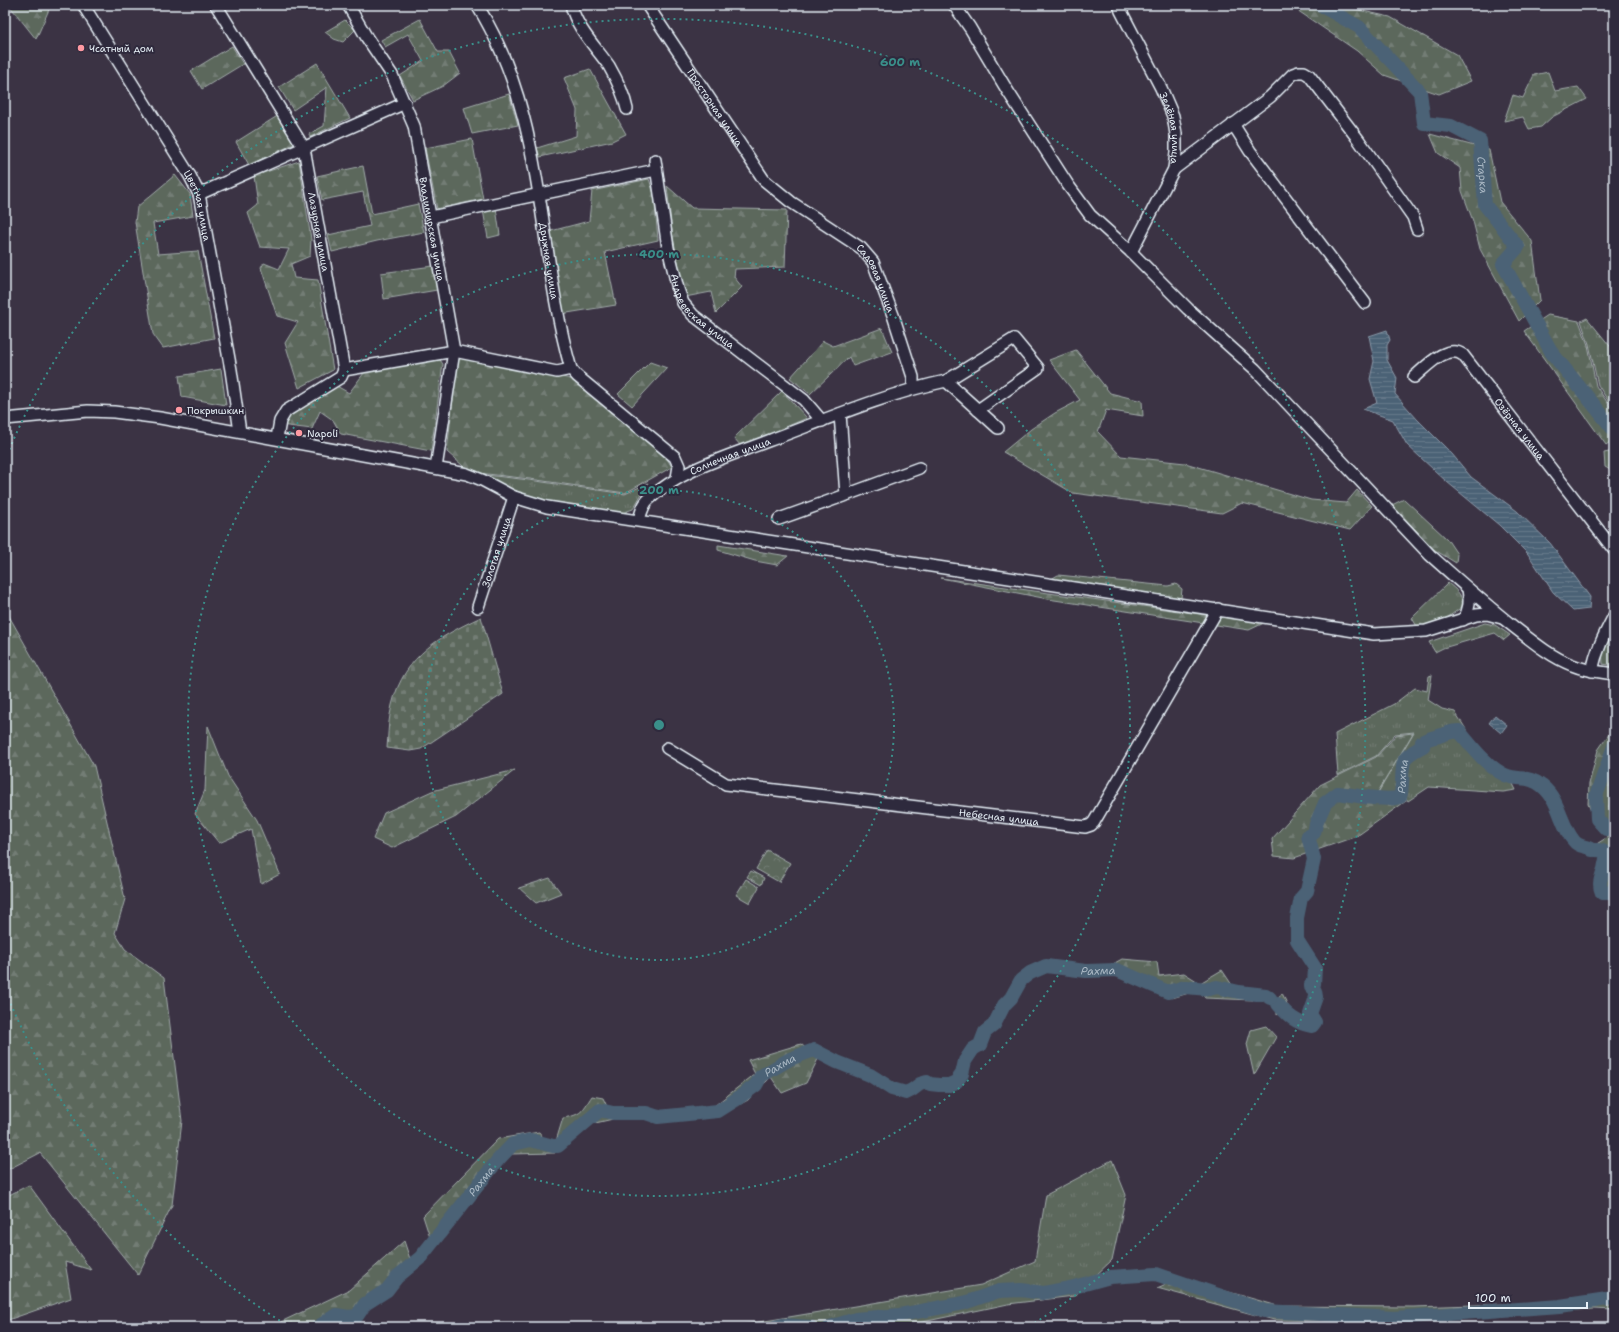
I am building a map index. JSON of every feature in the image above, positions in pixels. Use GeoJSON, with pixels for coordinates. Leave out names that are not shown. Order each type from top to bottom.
{"type":"FeatureCollection","features":[{"type":"Feature","properties":{"kind":"street","name":"Цветная улица"},"geometry":{"type":"LineString","coordinates":[[86,5],[85,8],[190,176],[199,194],[231,370],[240,432]]}},
{"type":"Feature","properties":{"kind":"street","name":"Лазурная улица"},"geometry":{"type":"LineString","coordinates":[[216,5],[304,148],[344,370]]}},
{"type":"Feature","properties":{"kind":"street","name":"Владимирская улица"},"geometry":{"type":"LineString","coordinates":[[348,5],[367,38],[392,76],[414,126],[454,351],[436,468]]}},
{"type":"Feature","properties":{"kind":"street","name":"Дружная улица"},"geometry":{"type":"LineString","coordinates":[[477,5],[488,22],[501,49],[516,90],[529,140],[540,194],[555,297],[571,369]]}},
{"type":"Feature","properties":{"kind":"street"},"geometry":{"type":"LineString","coordinates":[[571,5],[577,22],[608,66],[622,90],[627,109]]}},
{"type":"Feature","properties":{"kind":"street","name":"Просторная улица"},"geometry":{"type":"LineString","coordinates":[[647,5],[764,180],[791,202]]}},
{"type":"Feature","properties":{"kind":"street"},"geometry":{"type":"LineString","coordinates":[[954,5],[970,28],[1007,90],[1068,185],[1090,215],[1131,252],[1188,309],[1255,369],[1430,555],[1468,589],[1531,641],[1555,657],[1572,665],[1592,671],[1614,674]]}},
{"type":"Feature","properties":{"kind":"street","name":"Зелёная улица"},"geometry":{"type":"LineString","coordinates":[[1119,5],[1162,88],[1173,116],[1176,140],[1174,168],[1131,252]]}},
{"type":"Feature","properties":{"kind":"street"},"geometry":{"type":"LineString","coordinates":[[1174,168],[1270,97],[1293,74],[1304,72],[1309,75],[1358,139],[1413,217],[1418,229]]}},
{"type":"Feature","properties":{"kind":"street"},"geometry":{"type":"LineString","coordinates":[[199,194],[404,103]]}},
{"type":"Feature","properties":{"kind":"street"},"geometry":{"type":"LineString","coordinates":[[1233,124],[1250,151],[1365,303]]}},
{"type":"Feature","properties":{"kind":"street","name":"Андреевская улица"},"geometry":{"type":"LineString","coordinates":[[540,194],[656,165],[668,248],[683,304],[693,314],[804,400],[822,421]]}},
{"type":"Feature","properties":{"kind":"street"},"geometry":{"type":"LineString","coordinates":[[431,217],[540,194]]}},
{"type":"Feature","properties":{"kind":"street","name":"Садовая улица"},"geometry":{"type":"LineString","coordinates":[[791,202],[861,248],[873,262],[893,315],[913,377],[913,388]]}},
{"type":"Feature","properties":{"kind":"street","name":"Солнечная улица"},"geometry":{"type":"LineString","coordinates":[[639,520],[647,500],[676,478],[700,467],[840,414],[913,388],[946,381],[1014,339],[1038,368],[978,410]]}},
{"type":"Feature","properties":{"kind":"street"},"geometry":{"type":"LineString","coordinates":[[277,438],[280,421],[286,411],[341,377],[344,370],[454,351],[557,372],[571,369],[577,376],[674,457],[679,466],[676,478]]}},
{"type":"Feature","properties":{"kind":"street","name":"Озёрная улица"},"geometry":{"type":"LineString","coordinates":[[1414,377],[1448,351],[1458,351],[1463,354],[1614,550]]}},
{"type":"Feature","properties":{"kind":"street"},"geometry":{"type":"LineString","coordinates":[[946,381],[998,428]]}},
{"type":"Feature","properties":{"kind":"street"},"geometry":{"type":"LineString","coordinates":[[5,419],[88,411],[154,416],[466,474],[482,480],[514,497],[547,507],[1374,634],[1426,631],[1476,615],[1487,614],[1502,618]]}},
{"type":"Feature","properties":{"kind":"street"},"geometry":{"type":"LineString","coordinates":[[840,414],[846,495]]}},
{"type":"Feature","properties":{"kind":"street"},"geometry":{"type":"LineString","coordinates":[[779,519],[919,468]]}},
{"type":"Feature","properties":{"kind":"street","name":"Золотая улица"},"geometry":{"type":"LineString","coordinates":[[478,607],[514,497]]}},
{"type":"Feature","properties":{"kind":"street"},"geometry":{"type":"LineString","coordinates":[[1463,620],[1470,605],[1468,589]]}},
{"type":"Feature","properties":{"kind":"street","name":"Небесная улица"},"geometry":{"type":"LineString","coordinates":[[667,748],[726,784],[1085,827],[1094,822],[1218,609]]}},
{"type":"Feature","properties":{"kind":"street"},"geometry":{"type":"LineString","coordinates":[[1592,671],[1595,654],[1614,616]]}},
{"type":"Feature","properties":{"kind":"green space"},"geometry":{"type":"Polygon","coordinates":[[[9,5],[51,5],[36,39],[9,5]]]}},
{"type":"Feature","properties":{"kind":"green space"},"geometry":{"type":"Polygon","coordinates":[[[1285,5],[1341,5],[1390,17],[1457,55],[1471,81],[1439,94],[1384,75],[1357,51],[1291,6],[1285,5]]]}},
{"type":"Feature","properties":{"kind":"green space"},"geometry":{"type":"Polygon","coordinates":[[[420,19],[438,52],[449,52],[460,73],[443,86],[413,100],[400,76],[423,61],[408,34],[385,47],[381,40],[420,19]]]}},
{"type":"Feature","properties":{"kind":"green space"},"geometry":{"type":"Polygon","coordinates":[[[345,20],[355,30],[343,42],[334,39],[325,32],[345,20]]]}},
{"type":"Feature","properties":{"kind":"green space"},"geometry":{"type":"Polygon","coordinates":[[[232,46],[243,64],[202,89],[191,71],[232,46]]]}},
{"type":"Feature","properties":{"kind":"green space"},"geometry":{"type":"Polygon","coordinates":[[[317,63],[350,118],[310,137],[309,134],[324,126],[327,87],[293,110],[279,87],[317,63]]]}},
{"type":"Feature","properties":{"kind":"green space"},"geometry":{"type":"Polygon","coordinates":[[[590,69],[626,134],[612,141],[540,157],[537,148],[576,136],[577,110],[564,78],[590,69]]]}},
{"type":"Feature","properties":{"kind":"green space"},"geometry":{"type":"Polygon","coordinates":[[[1548,72],[1555,91],[1578,87],[1587,99],[1552,117],[1541,127],[1529,129],[1523,117],[1504,121],[1513,95],[1523,98],[1534,75],[1548,72]]]}},
{"type":"Feature","properties":{"kind":"green space"},"geometry":{"type":"Polygon","coordinates":[[[509,94],[518,125],[472,134],[464,108],[509,94]]]}},
{"type":"Feature","properties":{"kind":"green space"},"geometry":{"type":"Polygon","coordinates":[[[279,115],[294,144],[249,165],[236,142],[279,115]]]}},
{"type":"Feature","properties":{"kind":"green space"},"geometry":{"type":"Polygon","coordinates":[[[1430,134],[1489,150],[1500,202],[1532,241],[1540,300],[1519,321],[1480,249],[1473,221],[1462,191],[1460,168],[1438,153],[1430,134]]]}},
{"type":"Feature","properties":{"kind":"green space"},"geometry":{"type":"Polygon","coordinates":[[[472,139],[483,199],[437,209],[425,148],[472,139]]]}},
{"type":"Feature","properties":{"kind":"green space"},"geometry":{"type":"Polygon","coordinates":[[[299,161],[311,239],[310,256],[291,264],[294,278],[318,280],[333,370],[299,388],[285,343],[298,322],[277,316],[261,268],[264,263],[279,269],[289,249],[260,247],[248,213],[258,205],[254,176],[299,161]]]}},
{"type":"Feature","properties":{"kind":"green space"},"geometry":{"type":"Polygon","coordinates":[[[363,166],[372,214],[418,204],[424,232],[332,252],[328,235],[370,226],[363,192],[322,200],[317,176],[363,166]]]}},
{"type":"Feature","properties":{"kind":"green space"},"geometry":{"type":"Polygon","coordinates":[[[175,175],[190,194],[193,216],[153,223],[158,254],[198,251],[214,338],[163,348],[153,334],[135,222],[137,207],[175,175]]]}},
{"type":"Feature","properties":{"kind":"green space"},"geometry":{"type":"Polygon","coordinates":[[[649,179],[654,194],[658,240],[605,252],[616,305],[561,314],[551,231],[589,221],[592,191],[649,179]]]}},
{"type":"Feature","properties":{"kind":"green space"},"geometry":{"type":"Polygon","coordinates":[[[667,186],[692,208],[787,210],[785,267],[735,269],[734,277],[742,287],[716,313],[711,292],[685,297],[672,232],[667,186]]]}},
{"type":"Feature","properties":{"kind":"green space"},"geometry":{"type":"Polygon","coordinates":[[[496,208],[500,235],[488,238],[483,210],[496,208]]]}},
{"type":"Feature","properties":{"kind":"green space"},"geometry":{"type":"Polygon","coordinates":[[[433,266],[437,290],[384,299],[381,273],[433,266]]]}},
{"type":"Feature","properties":{"kind":"green space"},"geometry":{"type":"Polygon","coordinates":[[[1548,315],[1579,321],[1588,345],[1596,386],[1614,412],[1614,439],[1606,445],[1524,331],[1548,315]]]}},
{"type":"Feature","properties":{"kind":"green space"},"geometry":{"type":"Polygon","coordinates":[[[1587,318],[1614,351],[1614,410],[1598,385],[1589,344],[1581,321],[1587,318]]]}},
{"type":"Feature","properties":{"kind":"green space"},"geometry":{"type":"Polygon","coordinates":[[[882,328],[892,352],[853,366],[849,357],[810,394],[790,378],[823,341],[833,346],[882,328]]]}},
{"type":"Feature","properties":{"kind":"green space"},"geometry":{"type":"Polygon","coordinates":[[[1076,350],[1110,393],[1142,401],[1143,416],[1106,410],[1098,432],[1121,456],[1185,463],[1311,500],[1346,503],[1357,490],[1372,506],[1350,530],[1242,503],[1222,513],[1073,493],[1003,452],[1031,429],[1055,413],[1080,400],[1049,360],[1076,350]]]}},
{"type":"Feature","properties":{"kind":"green space"},"geometry":{"type":"Polygon","coordinates":[[[458,353],[575,380],[664,454],[672,467],[625,493],[470,472],[447,452],[458,353]]]}},
{"type":"Feature","properties":{"kind":"green space"},"geometry":{"type":"Polygon","coordinates":[[[437,356],[443,364],[431,451],[341,434],[333,420],[320,411],[312,429],[280,425],[288,410],[333,384],[349,393],[367,369],[437,356]]]}},
{"type":"Feature","properties":{"kind":"green space"},"geometry":{"type":"Polygon","coordinates":[[[650,362],[667,368],[632,406],[618,394],[650,362]]]}},
{"type":"Feature","properties":{"kind":"green space"},"geometry":{"type":"Polygon","coordinates":[[[221,369],[226,405],[182,397],[179,376],[221,369]]]}},
{"type":"Feature","properties":{"kind":"green space"},"geometry":{"type":"Polygon","coordinates":[[[782,391],[807,418],[741,446],[734,438],[782,391]]]}},
{"type":"Feature","properties":{"kind":"green space"},"geometry":{"type":"Polygon","coordinates":[[[1614,451],[1614,472],[1605,467],[1604,453],[1614,451]]]}},
{"type":"Feature","properties":{"kind":"green space"},"geometry":{"type":"Polygon","coordinates":[[[478,474],[625,494],[648,483],[633,509],[622,513],[558,504],[524,496],[478,474]]]}},
{"type":"Feature","properties":{"kind":"green space"},"geometry":{"type":"Polygon","coordinates":[[[1404,499],[1447,539],[1457,554],[1456,563],[1435,550],[1392,505],[1404,499]]]}},
{"type":"Feature","properties":{"kind":"green space"},"geometry":{"type":"Polygon","coordinates":[[[718,545],[788,556],[777,565],[755,561],[718,550],[718,545]]]}},
{"type":"Feature","properties":{"kind":"green space"},"geometry":{"type":"Polygon","coordinates":[[[1058,575],[1168,586],[1176,584],[1182,589],[1181,598],[1051,579],[1058,575]]]}},
{"type":"Feature","properties":{"kind":"green space"},"geometry":{"type":"Polygon","coordinates":[[[941,578],[1264,623],[1249,630],[1048,599],[941,578]]]}},
{"type":"Feature","properties":{"kind":"green space"},"geometry":{"type":"Polygon","coordinates":[[[1448,583],[1461,596],[1462,607],[1444,620],[1418,628],[1412,618],[1448,583]]]}},
{"type":"Feature","properties":{"kind":"green space"},"geometry":{"type":"Polygon","coordinates":[[[5,609],[94,766],[125,899],[115,933],[125,949],[164,978],[182,1121],[172,1205],[138,1275],[40,1153],[5,1171],[5,609]]]}},
{"type":"Feature","properties":{"kind":"green space"},"geometry":{"type":"Polygon","coordinates":[[[481,617],[503,694],[421,749],[410,751],[387,748],[389,719],[395,696],[401,680],[410,666],[434,643],[464,625],[481,617]]]}},
{"type":"Feature","properties":{"kind":"green space"},"geometry":{"type":"Polygon","coordinates":[[[1485,623],[1495,625],[1510,635],[1504,640],[1495,633],[1443,648],[1435,652],[1429,642],[1485,623]]]}},
{"type":"Feature","properties":{"kind":"green space"},"geometry":{"type":"Polygon","coordinates":[[[1614,630],[1614,666],[1603,664],[1602,646],[1614,630]]]}},
{"type":"Feature","properties":{"kind":"green space"},"geometry":{"type":"Polygon","coordinates":[[[1432,675],[1428,700],[1442,709],[1455,712],[1471,737],[1469,748],[1492,770],[1511,780],[1516,790],[1503,792],[1429,787],[1408,801],[1404,795],[1387,802],[1373,801],[1414,732],[1395,734],[1376,756],[1338,775],[1335,734],[1394,704],[1415,688],[1427,691],[1429,676],[1432,675]]]}},
{"type":"Feature","properties":{"kind":"green space"},"geometry":{"type":"Polygon","coordinates":[[[1614,721],[1614,826],[1610,828],[1597,825],[1588,804],[1589,784],[1598,750],[1612,730],[1614,721]]]}},
{"type":"Feature","properties":{"kind":"green space"},"geometry":{"type":"Polygon","coordinates":[[[208,726],[228,776],[257,820],[280,874],[261,884],[251,829],[219,843],[195,814],[205,790],[208,726]]]}},
{"type":"Feature","properties":{"kind":"green space"},"geometry":{"type":"Polygon","coordinates":[[[1413,733],[1372,802],[1387,803],[1404,796],[1406,801],[1357,836],[1294,858],[1274,856],[1272,839],[1320,785],[1376,757],[1396,735],[1413,733]]]}},
{"type":"Feature","properties":{"kind":"green space"},"geometry":{"type":"Polygon","coordinates":[[[515,770],[456,817],[392,848],[373,839],[384,813],[432,791],[515,770]]]}},
{"type":"Feature","properties":{"kind":"green space"},"geometry":{"type":"Polygon","coordinates":[[[1614,833],[1614,886],[1610,890],[1602,886],[1608,852],[1595,845],[1614,833]]]}},
{"type":"Feature","properties":{"kind":"green space"},"geometry":{"type":"Polygon","coordinates":[[[767,850],[790,863],[779,882],[756,869],[767,850]]]}},
{"type":"Feature","properties":{"kind":"green space"},"geometry":{"type":"Polygon","coordinates":[[[751,871],[764,878],[761,885],[747,877],[751,871]]]}},
{"type":"Feature","properties":{"kind":"green space"},"geometry":{"type":"Polygon","coordinates":[[[550,878],[561,893],[536,903],[519,888],[550,878]]]}},
{"type":"Feature","properties":{"kind":"green space"},"geometry":{"type":"Polygon","coordinates":[[[746,879],[759,887],[750,903],[736,895],[746,879]]]}},
{"type":"Feature","properties":{"kind":"green space"},"geometry":{"type":"Polygon","coordinates":[[[1122,959],[1157,962],[1159,976],[1184,973],[1200,983],[1222,970],[1232,985],[1253,1000],[1205,998],[1199,990],[1172,998],[1141,976],[1111,965],[1122,959]]]}},
{"type":"Feature","properties":{"kind":"green space"},"geometry":{"type":"Polygon","coordinates":[[[1282,993],[1288,1006],[1277,1015],[1277,1001],[1282,993]]]}},
{"type":"Feature","properties":{"kind":"green space"},"geometry":{"type":"Polygon","coordinates":[[[1266,1026],[1276,1037],[1254,1075],[1247,1044],[1251,1030],[1266,1026]]]}},
{"type":"Feature","properties":{"kind":"green space"},"geometry":{"type":"Polygon","coordinates":[[[801,1044],[818,1059],[806,1083],[782,1093],[771,1077],[748,1100],[733,1108],[714,1106],[755,1074],[748,1060],[801,1044]]]}},
{"type":"Feature","properties":{"kind":"green space"},"geometry":{"type":"Polygon","coordinates":[[[592,1096],[603,1098],[613,1119],[591,1124],[570,1141],[556,1141],[563,1118],[581,1112],[592,1096]]]}},
{"type":"Feature","properties":{"kind":"green space"},"geometry":{"type":"Polygon","coordinates":[[[539,1132],[555,1153],[511,1154],[433,1247],[423,1216],[498,1139],[539,1132]]]}},
{"type":"Feature","properties":{"kind":"green space"},"geometry":{"type":"Polygon","coordinates":[[[1112,1160],[1126,1195],[1112,1260],[1074,1296],[1008,1304],[899,1327],[729,1327],[981,1285],[1035,1261],[1046,1195],[1112,1160]]]}},
{"type":"Feature","properties":{"kind":"green space"},"geometry":{"type":"Polygon","coordinates":[[[29,1185],[91,1270],[65,1262],[71,1298],[5,1321],[5,1197],[29,1185]]]}},
{"type":"Feature","properties":{"kind":"green space"},"geometry":{"type":"Polygon","coordinates":[[[404,1241],[410,1259],[347,1327],[270,1327],[349,1290],[404,1241]]]}},
{"type":"Feature","properties":{"kind":"green space"},"geometry":{"type":"Polygon","coordinates":[[[1180,1278],[1278,1306],[1413,1307],[1567,1302],[1614,1291],[1614,1310],[1593,1309],[1392,1322],[1274,1320],[1157,1288],[1180,1278]]]}},
{"type":"Feature","properties":{"kind":"water"},"geometry":{"type":"Polygon","coordinates":[[[1387,330],[1390,340],[1387,345],[1387,360],[1397,378],[1395,394],[1417,419],[1452,454],[1471,477],[1517,511],[1550,543],[1590,597],[1589,609],[1573,611],[1553,592],[1528,554],[1499,525],[1447,482],[1407,445],[1393,420],[1363,409],[1377,403],[1370,379],[1374,361],[1369,336],[1387,330]]]}},
{"type":"Feature","properties":{"kind":"water"},"geometry":{"type":"Polygon","coordinates":[[[1495,715],[1507,725],[1501,733],[1489,723],[1495,715]]]}},
{"type":"Feature","properties":{"kind":"waterway","name":"Старка"},"geometry":{"type":"LineString","coordinates":[[1320,5],[1359,27],[1420,92],[1424,123],[1451,126],[1480,141],[1485,205],[1518,247],[1503,264],[1552,353],[1614,430]]}},
{"type":"Feature","properties":{"kind":"waterway","name":"Рахма"},"geometry":{"type":"LineString","coordinates":[[1278,1004],[1285,1012],[1297,1021],[1312,1026],[1315,1022],[1310,1014],[1316,997],[1315,991],[1311,987],[1311,984],[1314,984],[1315,968],[1297,940],[1297,918],[1301,898],[1307,891],[1314,859],[1308,836],[1314,833],[1316,824],[1325,803],[1338,793],[1387,799],[1400,797],[1405,759],[1411,753],[1423,746],[1422,742],[1428,739],[1459,731],[1480,755],[1498,771],[1510,777],[1533,780],[1542,786],[1553,798],[1569,835],[1576,843],[1592,850],[1601,850],[1607,856],[1600,881],[1600,887],[1602,893],[1611,893],[1614,889]]}},
{"type":"Feature","properties":{"kind":"waterway","name":"Старка"},"geometry":{"type":"LineString","coordinates":[[1614,746],[1596,796],[1597,819],[1606,829],[1614,829]]}},
{"type":"Feature","properties":{"kind":"waterway","name":"Рахма"},"geometry":{"type":"LineString","coordinates":[[318,1327],[336,1315],[348,1317],[357,1316],[365,1304],[387,1290],[397,1277],[420,1258],[498,1160],[513,1144],[531,1140],[558,1146],[600,1110],[613,1113],[646,1113],[658,1117],[718,1111],[756,1085],[761,1076],[790,1059],[814,1050],[837,1062],[870,1075],[892,1089],[906,1093],[920,1084],[927,1082],[930,1084],[949,1085],[956,1082],[962,1074],[965,1061],[973,1049],[980,1045],[985,1032],[994,1025],[1004,1005],[1011,998],[1021,980],[1030,973],[1046,966],[1086,971],[1117,970],[1168,992],[1185,987],[1209,989],[1217,987],[1239,992],[1266,995],[1270,998]]}},
{"type":"Feature","properties":{"kind":"waterway"},"geometry":{"type":"LineString","coordinates":[[830,1327],[856,1319],[900,1315],[964,1303],[999,1291],[1021,1290],[1043,1293],[1074,1287],[1110,1277],[1156,1274],[1265,1311],[1394,1318],[1560,1306],[1614,1298]]}},
{"type":"Feature","properties":{"kind":"waterway"},"geometry":{"type":"LineString","coordinates":[[775,1327],[783,1325],[810,1327]]}},
{"type":"Feature","properties":{"kind":"place","name":"Чсатный дом"},"geometry":{"type":"Point","coordinates":[81,48]}},
{"type":"Feature","properties":{"kind":"place","name":"Покрышкин"},"geometry":{"type":"Point","coordinates":[179,410]}},
{"type":"Feature","properties":{"kind":"place","name":"Napoli"},"geometry":{"type":"Point","coordinates":[299,433]}}]}
